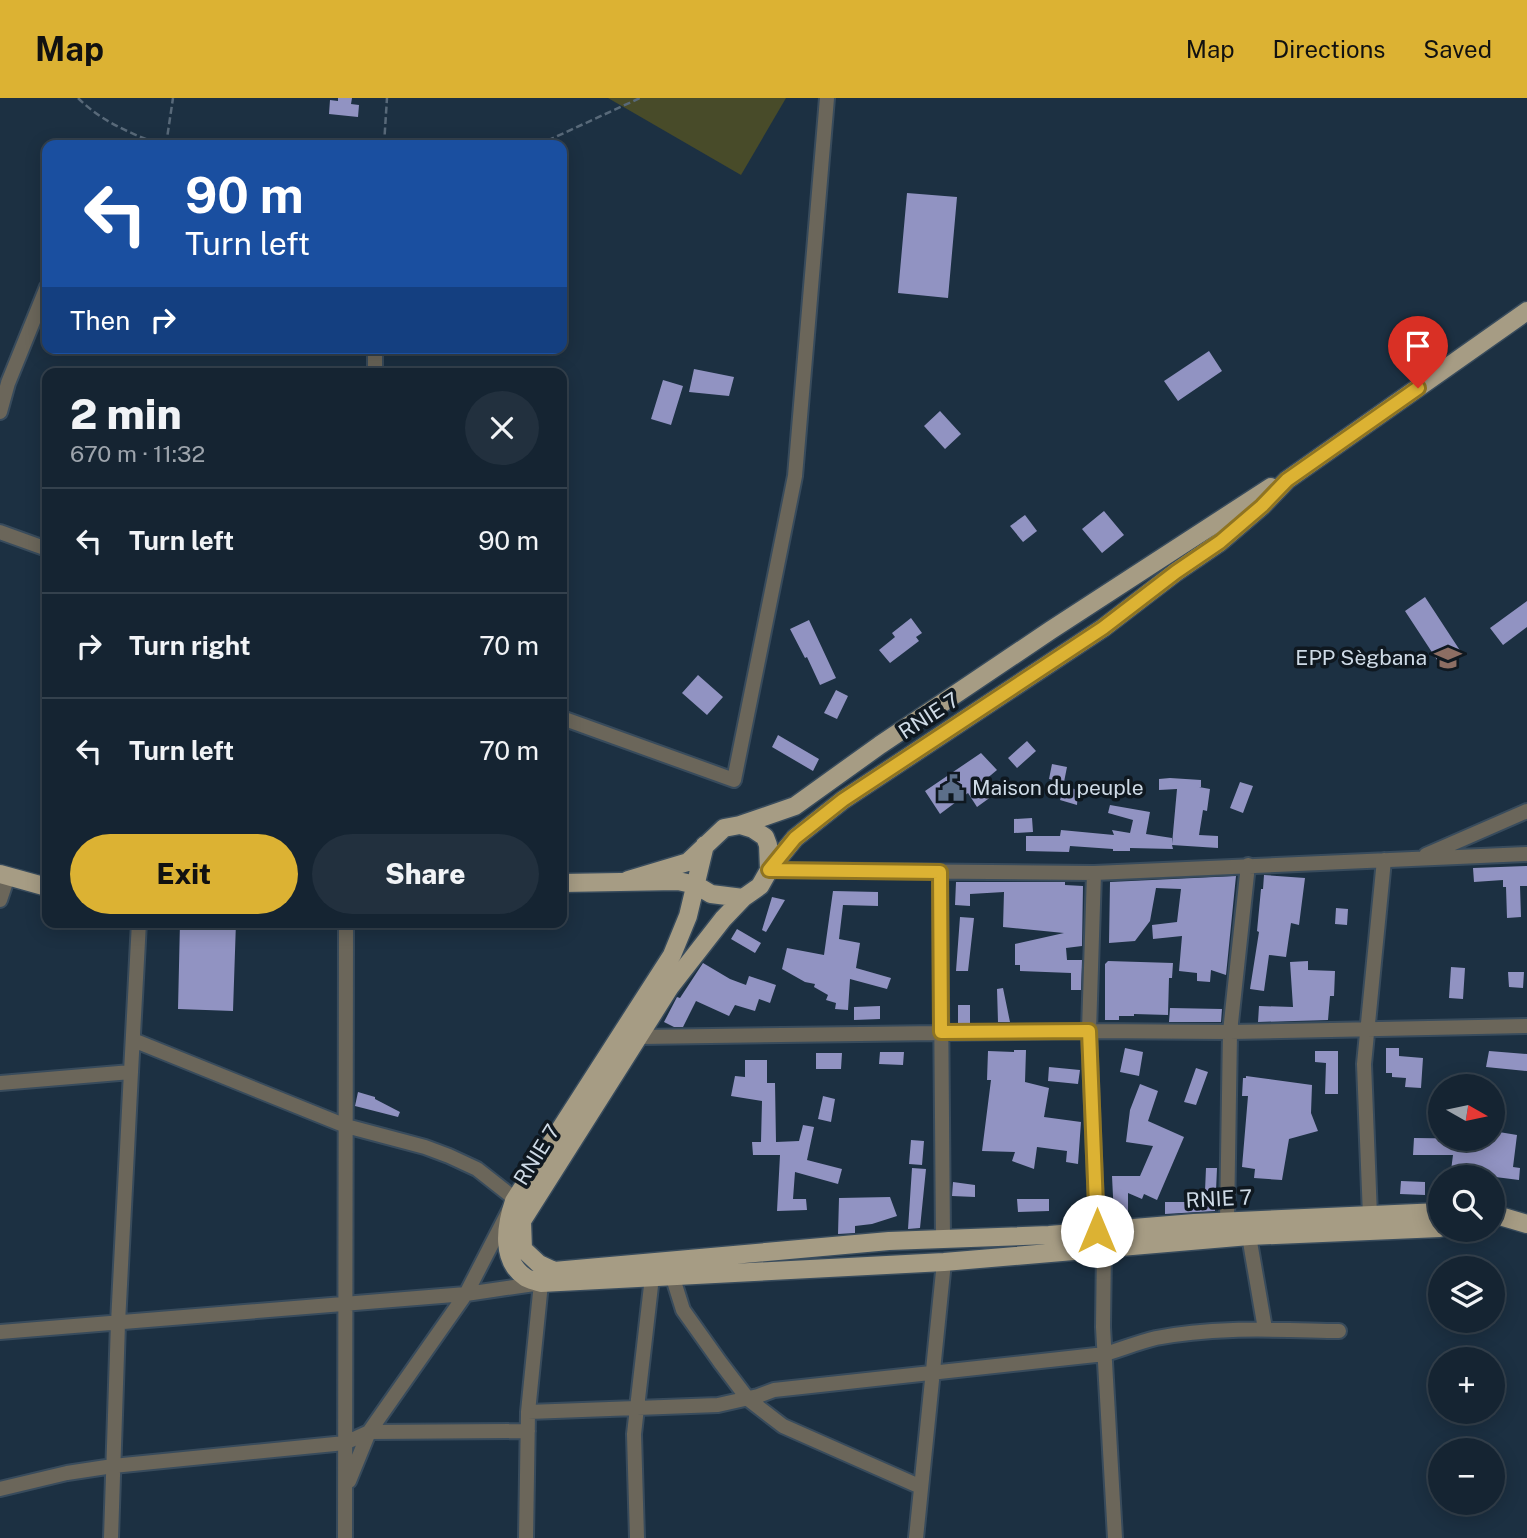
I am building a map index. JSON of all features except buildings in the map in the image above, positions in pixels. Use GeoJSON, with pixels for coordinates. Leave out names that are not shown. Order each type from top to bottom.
{"type":"FeatureCollection","features":[{"type":"Feature","properties":{"kind":"main road","name":"RNIE 7"},"geometry":{"type":"LineString","coordinates":[[1428,1213],[889,1241],[554,1271],[539,1264],[523,1249],[522,1222],[670,987],[723,919],[743,898],[760,886],[769,870],[795,838],[843,800],[1103,628],[1220,542],[1262,506],[1287,480],[1527,311]]}},
{"type":"Feature","properties":{"kind":"main road","name":"RNIE 7"},"geometry":{"type":"LineString","coordinates":[[740,825],[794,806],[1052,630],[1268,488],[1287,480]]}},
{"type":"Feature","properties":{"kind":"main road"},"geometry":{"type":"LineString","coordinates":[[628,880],[688,862],[724,828],[740,825],[753,828],[765,837],[769,870]]}},
{"type":"Feature","properties":{"kind":"main road","name":"RNIE 7"},"geometry":{"type":"LineString","coordinates":[[506,1237],[507,1220],[514,1201],[672,955],[688,916],[705,845]]}},
{"type":"Feature","properties":{"kind":"main road"},"geometry":{"type":"LineString","coordinates":[[4,875],[42,886]]}},
{"type":"Feature","properties":{"kind":"main road"},"geometry":{"type":"LineString","coordinates":[[567,883],[678,881],[711,894],[743,898]]}},
{"type":"Feature","properties":{"kind":"main road"},"geometry":{"type":"LineString","coordinates":[[1505,1218],[1527,1224]]}},
{"type":"Feature","properties":{"kind":"main road"},"geometry":{"type":"LineString","coordinates":[[1505,1225],[1527,1224]]}},
{"type":"Feature","properties":{"kind":"main road","name":"RNIE 7"},"geometry":{"type":"LineString","coordinates":[[541,1283],[944,1262],[1249,1236],[1428,1229]]}},
{"type":"Feature","properties":{"kind":"main road"},"geometry":{"type":"LineString","coordinates":[[506,1237],[513,1263],[524,1276],[541,1283]]}},
{"type":"Feature","properties":{"kind":"street"},"geometry":{"type":"LineString","coordinates":[[567,720],[734,780],[795,476],[827,98]]}},
{"type":"Feature","properties":{"kind":"street"},"geometry":{"type":"LineString","coordinates":[[0,412],[4,382],[42,298]]}},
{"type":"Feature","properties":{"kind":"street"},"geometry":{"type":"LineString","coordinates":[[0,532],[42,547]]}},
{"type":"Feature","properties":{"kind":"street"},"geometry":{"type":"LineString","coordinates":[[1418,858],[1527,811]]}},
{"type":"Feature","properties":{"kind":"street"},"geometry":{"type":"LineString","coordinates":[[769,870],[1094,873],[1527,855]]}},
{"type":"Feature","properties":{"kind":"street"},"geometry":{"type":"LineString","coordinates":[[1370,1216],[1367,1103],[1363,1082],[1384,860]]}},
{"type":"Feature","properties":{"kind":"street"},"geometry":{"type":"LineString","coordinates":[[1227,1222],[1230,1032],[1248,866]]}},
{"type":"Feature","properties":{"kind":"street"},"geometry":{"type":"LineString","coordinates":[[940,872],[943,1239]]}},
{"type":"Feature","properties":{"kind":"street"},"geometry":{"type":"LineString","coordinates":[[1094,873],[1089,1031],[1097,1231]]}},
{"type":"Feature","properties":{"kind":"street"},"geometry":{"type":"LineString","coordinates":[[0,900],[4,875]]}},
{"type":"Feature","properties":{"kind":"street"},"geometry":{"type":"LineString","coordinates":[[111,1538],[118,1323],[139,928]]}},
{"type":"Feature","properties":{"kind":"street"},"geometry":{"type":"LineString","coordinates":[[345,1538],[346,928]]}},
{"type":"Feature","properties":{"kind":"street"},"geometry":{"type":"LineString","coordinates":[[640,1037],[941,1032],[1230,1032],[1368,1027],[1527,1026]]}},
{"type":"Feature","properties":{"kind":"street"},"geometry":{"type":"LineString","coordinates":[[133,1040],[346,1126],[415,1144],[477,1169],[514,1201],[466,1294]]}},
{"type":"Feature","properties":{"kind":"street"},"geometry":{"type":"LineString","coordinates":[[0,1083],[131,1072]]}},
{"type":"Feature","properties":{"kind":"street"},"geometry":{"type":"LineString","coordinates":[[345,1488],[369,1432],[506,1237],[522,1222]]}},
{"type":"Feature","properties":{"kind":"street"},"geometry":{"type":"LineString","coordinates":[[1249,1236],[1265,1329]]}},
{"type":"Feature","properties":{"kind":"street"},"geometry":{"type":"LineString","coordinates":[[1104,1248],[1105,1354],[1115,1538]]}},
{"type":"Feature","properties":{"kind":"street"},"geometry":{"type":"LineString","coordinates":[[916,1538],[944,1262]]}},
{"type":"Feature","properties":{"kind":"street"},"geometry":{"type":"LineString","coordinates":[[672,1275],[683,1310],[748,1399],[783,1426],[921,1487]]}},
{"type":"Feature","properties":{"kind":"street"},"geometry":{"type":"LineString","coordinates":[[637,1538],[634,1434],[652,1277]]}},
{"type":"Feature","properties":{"kind":"street"},"geometry":{"type":"LineString","coordinates":[[0,1332],[466,1294],[541,1283],[528,1412],[526,1538]]}},
{"type":"Feature","properties":{"kind":"street"},"geometry":{"type":"LineString","coordinates":[[528,1412],[718,1405],[774,1390],[1105,1354],[1154,1339],[1183,1334],[1265,1329],[1339,1331]]}},
{"type":"Feature","properties":{"kind":"street"},"geometry":{"type":"LineString","coordinates":[[0,1489],[67,1473],[113,1466],[345,1443],[369,1432],[528,1431]]}},
{"type":"Feature","properties":{"kind":"path"},"geometry":{"type":"LineString","coordinates":[[78,98],[89,110],[113,126],[148,140]]}},
{"type":"Feature","properties":{"kind":"path"},"geometry":{"type":"LineString","coordinates":[[167,140],[173,98]]}},
{"type":"Feature","properties":{"kind":"path"},"geometry":{"type":"LineString","coordinates":[[384,140],[387,98]]}},
{"type":"Feature","properties":{"kind":"path"},"geometry":{"type":"LineString","coordinates":[[549,140],[640,98]]}},
{"type":"Feature","properties":{"kind":"green space"},"geometry":{"type":"Polygon","coordinates":[[[608,98],[786,98],[741,175],[608,98]]]}},
{"type":"Feature","properties":{"kind":"place","name":"EPP Sègbana"},"geometry":{"type":"Point","coordinates":[1448,658]}},
{"type":"Feature","properties":{"kind":"place","name":"Maison du peuple"},"geometry":{"type":"Point","coordinates":[951,788]}},
{"type":"Feature","properties":{"kind":"route"},"geometry":{"type":"LineString","coordinates":[[1097,1231],[1089,1031],[941,1032],[940,872],[769,870],[795,838],[843,800],[1103,628],[1220,542],[1262,506],[1287,480],[1418,388]]}}]}
